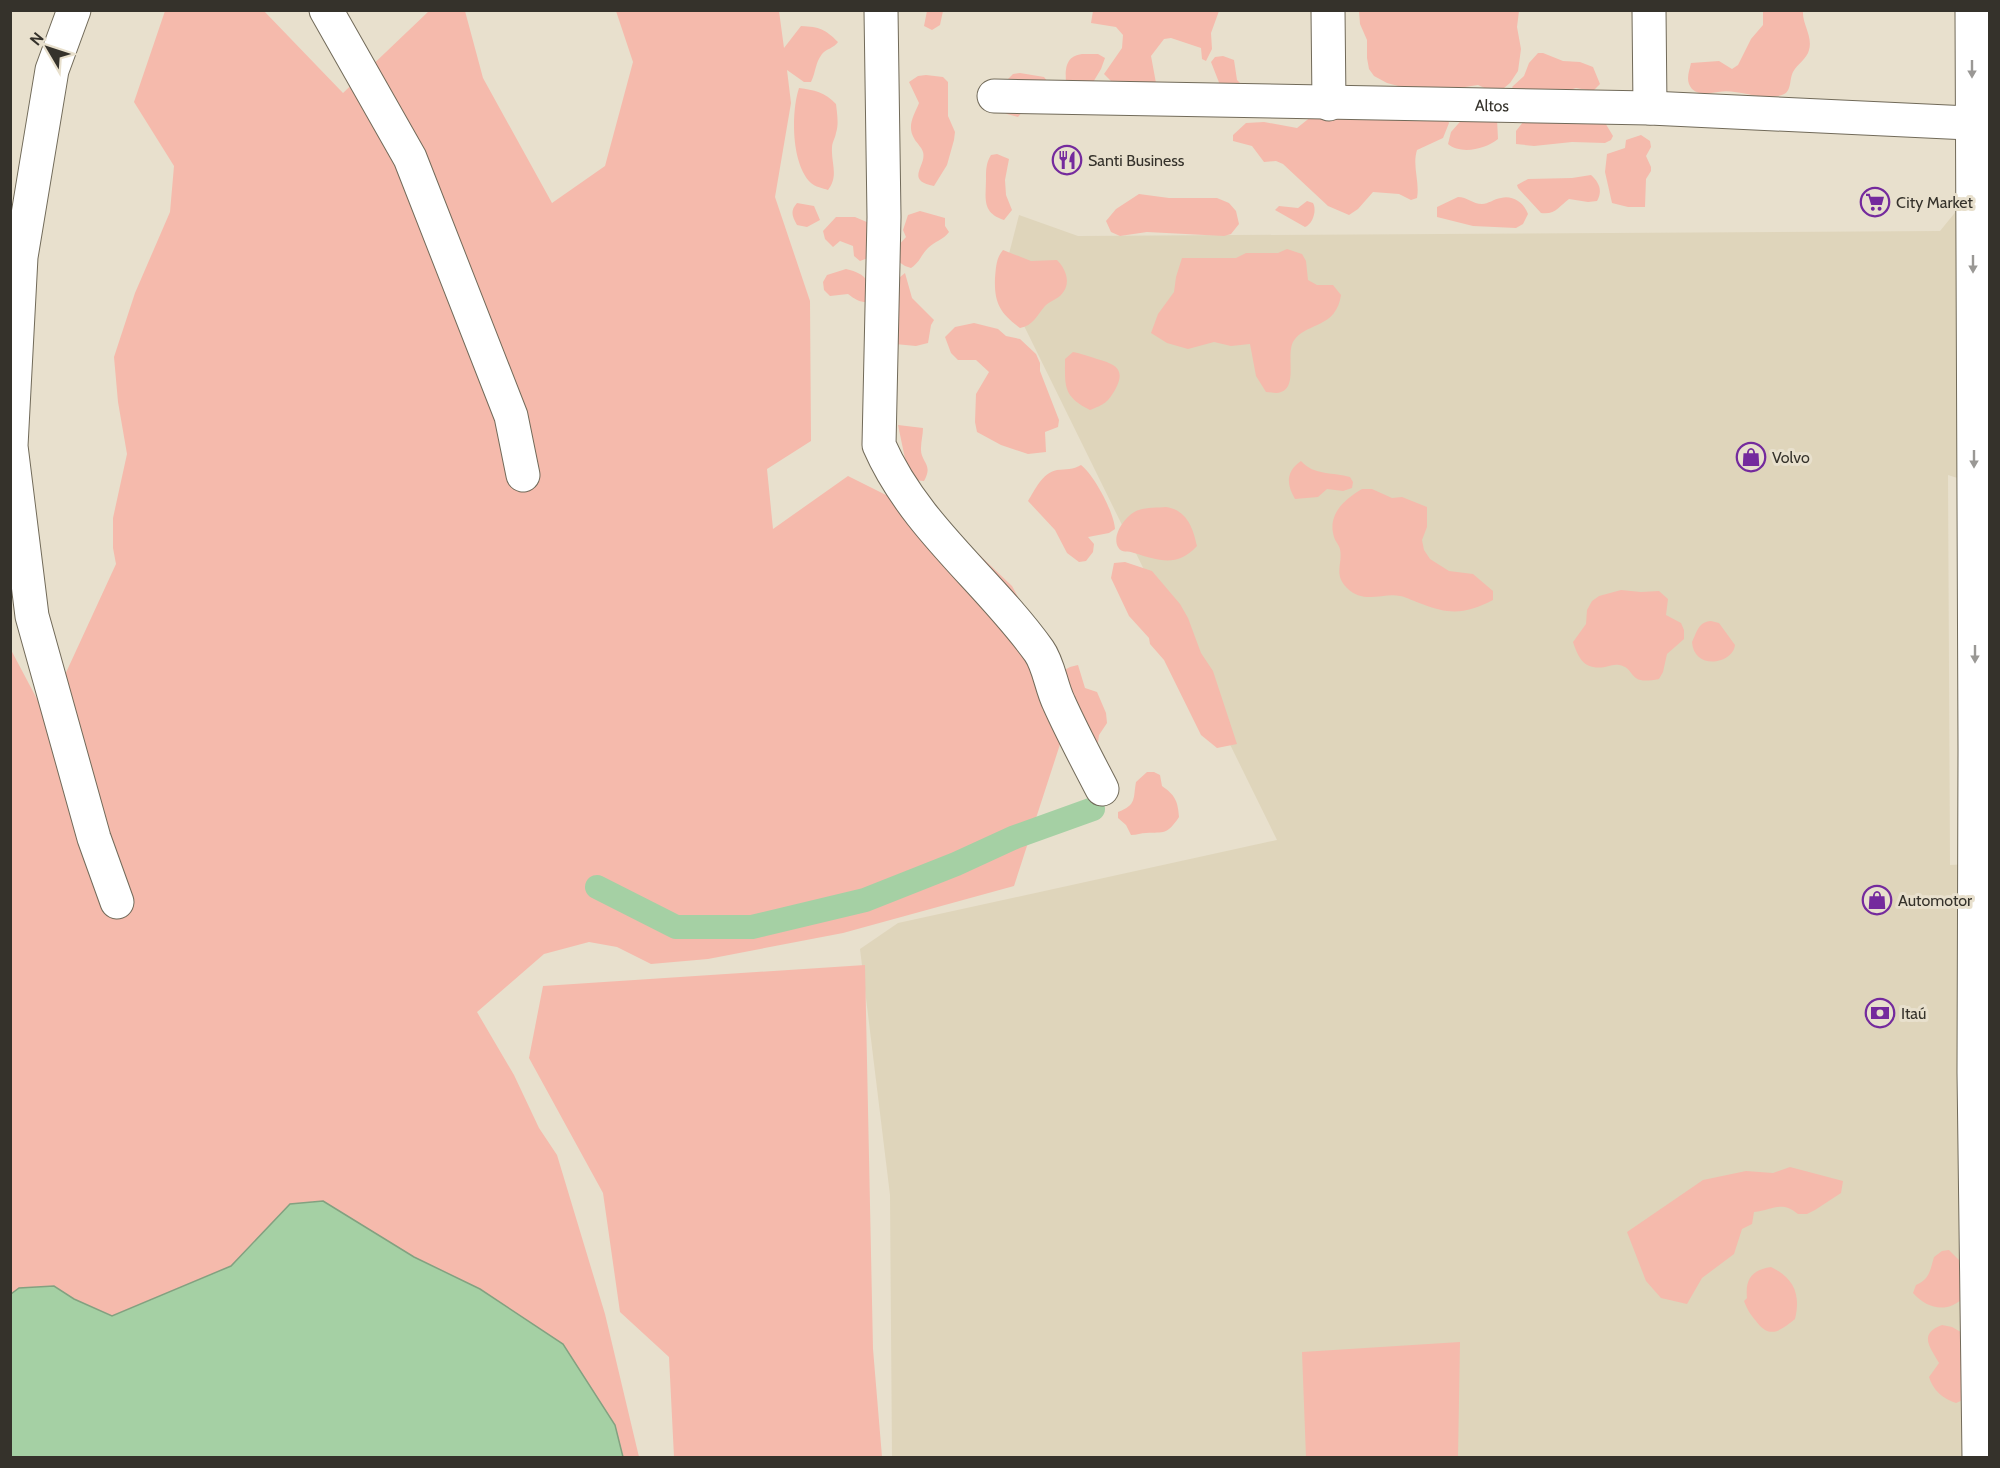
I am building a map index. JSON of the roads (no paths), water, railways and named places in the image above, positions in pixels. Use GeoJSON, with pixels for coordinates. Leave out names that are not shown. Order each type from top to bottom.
{"type":"FeatureCollection","features":[{"type":"Feature","properties":{"kind":"main road"},"geometry":{"type":"LineString","coordinates":[[74,10],[52,70],[21,257],[11,446],[32,616],[94,838],[117,902]]}},
{"type":"Feature","properties":{"kind":"main road"},"geometry":{"type":"LineString","coordinates":[[326,10],[410,158],[511,416],[523,475]]}},
{"type":"Feature","properties":{"kind":"main road"},"geometry":{"type":"LineString","coordinates":[[881,10],[884,217],[879,445],[886,463],[914,505],[1042,654],[1058,701],[1102,789]]}},
{"type":"Feature","properties":{"kind":"main road"},"geometry":{"type":"LineString","coordinates":[[1328,10],[1329,104]]}},
{"type":"Feature","properties":{"kind":"main road"},"geometry":{"type":"LineString","coordinates":[[1648,10],[1650,108]]}},
{"type":"Feature","properties":{"kind":"main road"},"geometry":{"type":"LineString","coordinates":[[1972,10],[1981,123],[1982,323],[1982,750],[1974,1072],[1978,1458]]}},
{"type":"Feature","properties":{"kind":"main road","name":"Altos"},"geometry":{"type":"LineString","coordinates":[[994,96],[1329,104],[1650,108],[1981,123]]}},
{"type":"Feature","properties":{"kind":"waterway"},"geometry":{"type":"LineString","coordinates":[[597,887],[676,927],[752,927],[865,900],[956,864],[1015,837],[1093,809]]}},
{"type":"Feature","properties":{"kind":"place","name":"Santi Business"},"geometry":{"type":"Point","coordinates":[1067,160]}},
{"type":"Feature","properties":{"kind":"place","name":"City Market"},"geometry":{"type":"Point","coordinates":[1875,202]}},
{"type":"Feature","properties":{"kind":"place","name":"Volvo"},"geometry":{"type":"Point","coordinates":[1751,457]}},
{"type":"Feature","properties":{"kind":"place","name":"Automotor"},"geometry":{"type":"Point","coordinates":[1877,900]}},
{"type":"Feature","properties":{"kind":"place","name":"Itaú"},"geometry":{"type":"Point","coordinates":[1880,1013]}}]}
